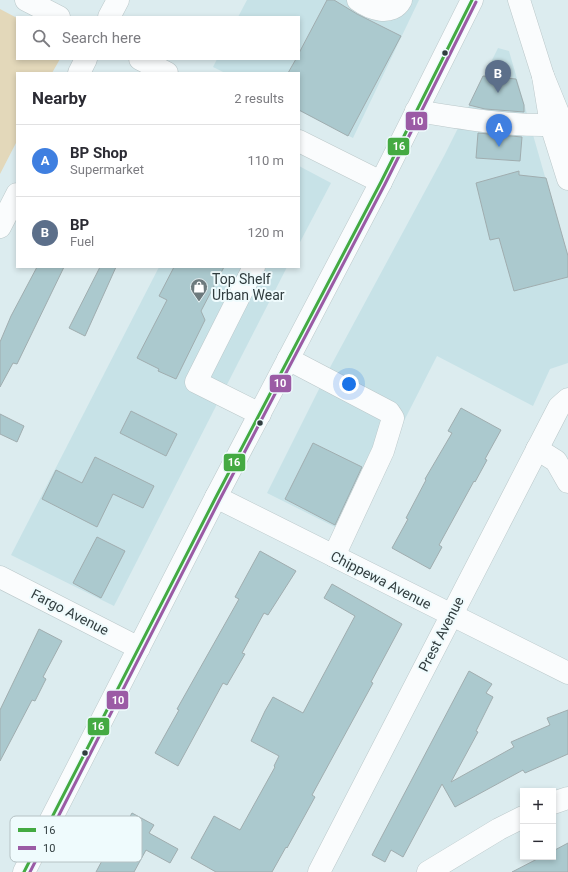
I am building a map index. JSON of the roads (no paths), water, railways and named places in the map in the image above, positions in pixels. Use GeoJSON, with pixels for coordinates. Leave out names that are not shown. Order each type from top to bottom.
{"type":"FeatureCollection","features":[{"type":"Feature","properties":{"kind":"main road"},"geometry":{"type":"LineString","coordinates":[[26,0],[57,16]]}},
{"type":"Feature","properties":{"kind":"main road"},"geometry":{"type":"LineString","coordinates":[[110,16],[118,0]]}},
{"type":"Feature","properties":{"kind":"main road"},"geometry":{"type":"LineString","coordinates":[[358,0],[375,10],[394,8],[401,0]]}},
{"type":"Feature","properties":{"kind":"main road"},"geometry":{"type":"LineString","coordinates":[[53,816],[216,497],[381,182],[472,0]]}},
{"type":"Feature","properties":{"kind":"main road"},"geometry":{"type":"LineString","coordinates":[[519,0],[559,131],[568,179]]}},
{"type":"Feature","properties":{"kind":"main road"},"geometry":{"type":"LineString","coordinates":[[526,21],[530,0]]}},
{"type":"Feature","properties":{"kind":"main road"},"geometry":{"type":"LineString","coordinates":[[80,72],[86,60]]}},
{"type":"Feature","properties":{"kind":"main road"},"geometry":{"type":"LineString","coordinates":[[142,60],[165,72]]}},
{"type":"Feature","properties":{"kind":"main road"},"geometry":{"type":"LineString","coordinates":[[416,112],[457,118],[534,125],[559,131]]}},
{"type":"Feature","properties":{"kind":"main road"},"geometry":{"type":"LineString","coordinates":[[300,142],[381,182]]}},
{"type":"Feature","properties":{"kind":"main road"},"geometry":{"type":"LineString","coordinates":[[0,227],[16,196]]}},
{"type":"Feature","properties":{"kind":"main road"},"geometry":{"type":"LineString","coordinates":[[253,268],[196,382],[260,414]]}},
{"type":"Feature","properties":{"kind":"main road"},"geometry":{"type":"LineString","coordinates":[[288,359],[390,412],[393,418],[383,451],[334,556]]}},
{"type":"Feature","properties":{"kind":"main road","name":"Prest Avenue"},"geometry":{"type":"LineString","coordinates":[[319,872],[559,407],[568,399]]}},
{"type":"Feature","properties":{"kind":"main road"},"geometry":{"type":"LineString","coordinates":[[537,449],[556,461],[568,482]]}},
{"type":"Feature","properties":{"kind":"main road","name":"Chippewa Avenue"},"geometry":{"type":"LineString","coordinates":[[216,497],[568,674]]}},
{"type":"Feature","properties":{"kind":"main road","name":"Fargo Avenue"},"geometry":{"type":"LineString","coordinates":[[0,576],[139,648]]}},
{"type":"Feature","properties":{"kind":"main road"},"geometry":{"type":"LineString","coordinates":[[556,802],[568,798]]}},
{"type":"Feature","properties":{"kind":"main road"},"geometry":{"type":"LineString","coordinates":[[428,872],[520,819]]}},
{"type":"Feature","properties":{"kind":"main road"},"geometry":{"type":"LineString","coordinates":[[24,872],[29,862]]}},
{"type":"Feature","properties":{"kind":"place","name":"BP"},"geometry":{"type":"Point","coordinates":[498,93]}},
{"type":"Feature","properties":{"kind":"place","name":"BP Shop"},"geometry":{"type":"Point","coordinates":[499,147]}},
{"type":"Feature","properties":{"kind":"place","name":"Top Shelf Urban Wear"},"geometry":{"type":"Point","coordinates":[199,302]}}]}
